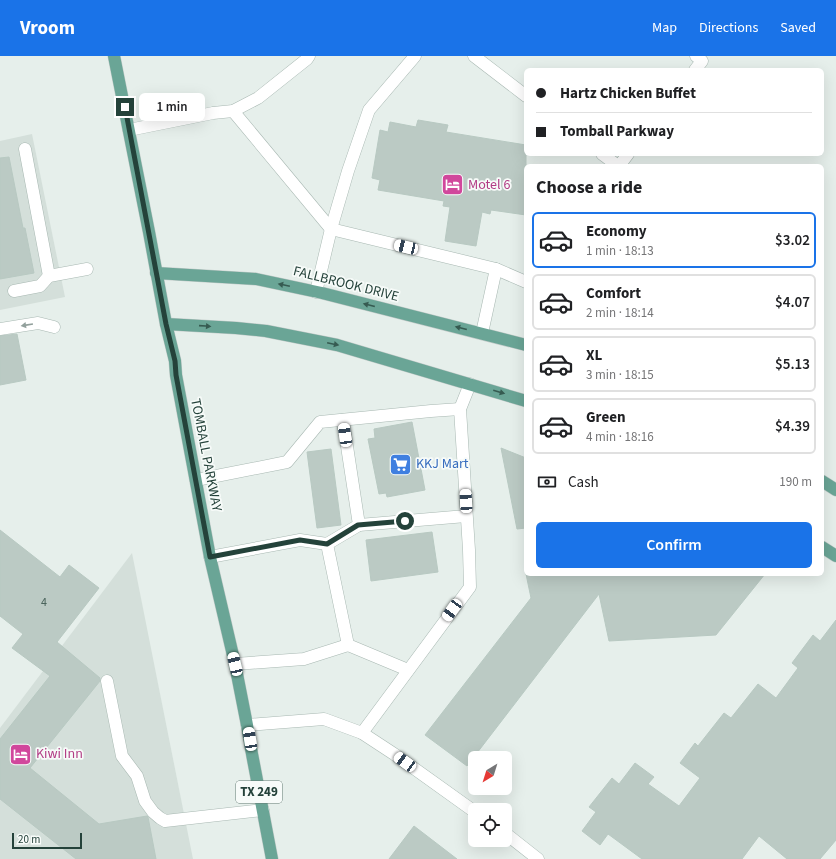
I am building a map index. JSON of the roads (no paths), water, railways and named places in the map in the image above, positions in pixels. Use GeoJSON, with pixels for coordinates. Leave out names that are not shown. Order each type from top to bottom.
{"type":"FeatureCollection","features":[{"type":"Feature","properties":{"kind":"main road","name":"TOMBALL PARKWAY"},"geometry":{"type":"LineString","coordinates":[[114,56],[166,324],[175,361],[176,375],[210,557],[235,664],[272,859]]}},
{"type":"Feature","properties":{"kind":"main road","name":"FALLBROOK DRIVE"},"geometry":{"type":"LineString","coordinates":[[156,273],[256,279],[316,292],[524,344]]}},
{"type":"Feature","properties":{"kind":"main road"},"geometry":{"type":"LineString","coordinates":[[166,324],[236,328],[337,345],[524,400]]}},
{"type":"Feature","properties":{"kind":"main road"},"geometry":{"type":"LineString","coordinates":[[824,482],[836,490]]}},
{"type":"Feature","properties":{"kind":"main road"},"geometry":{"type":"LineString","coordinates":[[824,548],[836,556]]}},
{"type":"Feature","properties":{"kind":"street"},"geometry":{"type":"LineString","coordinates":[[129,130],[233,111],[258,98],[309,56]]}},
{"type":"Feature","properties":{"kind":"street"},"geometry":{"type":"LineString","coordinates":[[316,292],[331,229],[348,171],[369,110],[415,56]]}},
{"type":"Feature","properties":{"kind":"street"},"geometry":{"type":"LineString","coordinates":[[474,56],[524,94]]}},
{"type":"Feature","properties":{"kind":"street"},"geometry":{"type":"LineString","coordinates":[[696,56],[702,61],[697,68]]}},
{"type":"Feature","properties":{"kind":"street"},"geometry":{"type":"LineString","coordinates":[[233,111],[331,229],[496,269],[524,281]]}},
{"type":"Feature","properties":{"kind":"street"},"geometry":{"type":"LineString","coordinates":[[25,149],[49,276]]}},
{"type":"Feature","properties":{"kind":"street"},"geometry":{"type":"LineString","coordinates":[[605,156],[615,164]]}},
{"type":"Feature","properties":{"kind":"street"},"geometry":{"type":"LineString","coordinates":[[620,164],[626,156]]}},
{"type":"Feature","properties":{"kind":"street"},"geometry":{"type":"LineString","coordinates":[[14,291],[40,286],[49,276],[87,269]]}},
{"type":"Feature","properties":{"kind":"street"},"geometry":{"type":"LineString","coordinates":[[482,333],[496,269]]}},
{"type":"Feature","properties":{"kind":"street"},"geometry":{"type":"LineString","coordinates":[[0,329],[38,324],[54,327]]}},
{"type":"Feature","properties":{"kind":"street"},"geometry":{"type":"LineString","coordinates":[[362,733],[470,587],[460,409],[470,384]]}},
{"type":"Feature","properties":{"kind":"street"},"geometry":{"type":"LineString","coordinates":[[196,480],[287,462],[320,422],[460,409]]}},
{"type":"Feature","properties":{"kind":"street"},"geometry":{"type":"LineString","coordinates":[[343,420],[358,525]]}},
{"type":"Feature","properties":{"kind":"street"},"geometry":{"type":"LineString","coordinates":[[210,557],[300,540],[327,544],[358,525],[466,516]]}},
{"type":"Feature","properties":{"kind":"street"},"geometry":{"type":"LineString","coordinates":[[327,544],[348,645]]}},
{"type":"Feature","properties":{"kind":"street"},"geometry":{"type":"LineString","coordinates":[[235,664],[304,659],[348,645],[408,670]]}},
{"type":"Feature","properties":{"kind":"street"},"geometry":{"type":"LineString","coordinates":[[107,681],[122,756],[137,776],[145,801],[153,812],[160,818],[165,821],[263,810]]}},
{"type":"Feature","properties":{"kind":"street"},"geometry":{"type":"LineString","coordinates":[[247,725],[324,719],[362,733],[468,807]]}},
{"type":"Feature","properties":{"kind":"street"},"geometry":{"type":"LineString","coordinates":[[512,839],[538,859]]}},
{"type":"Feature","properties":{"kind":"place","name":"Motel 6"},"geometry":{"type":"Point","coordinates":[453,185]}},
{"type":"Feature","properties":{"kind":"place","name":"KKJ Mart"},"geometry":{"type":"Point","coordinates":[400,464]}},
{"type":"Feature","properties":{"kind":"place","name":"Kiwi Inn"},"geometry":{"type":"Point","coordinates":[21,754]}}]}
